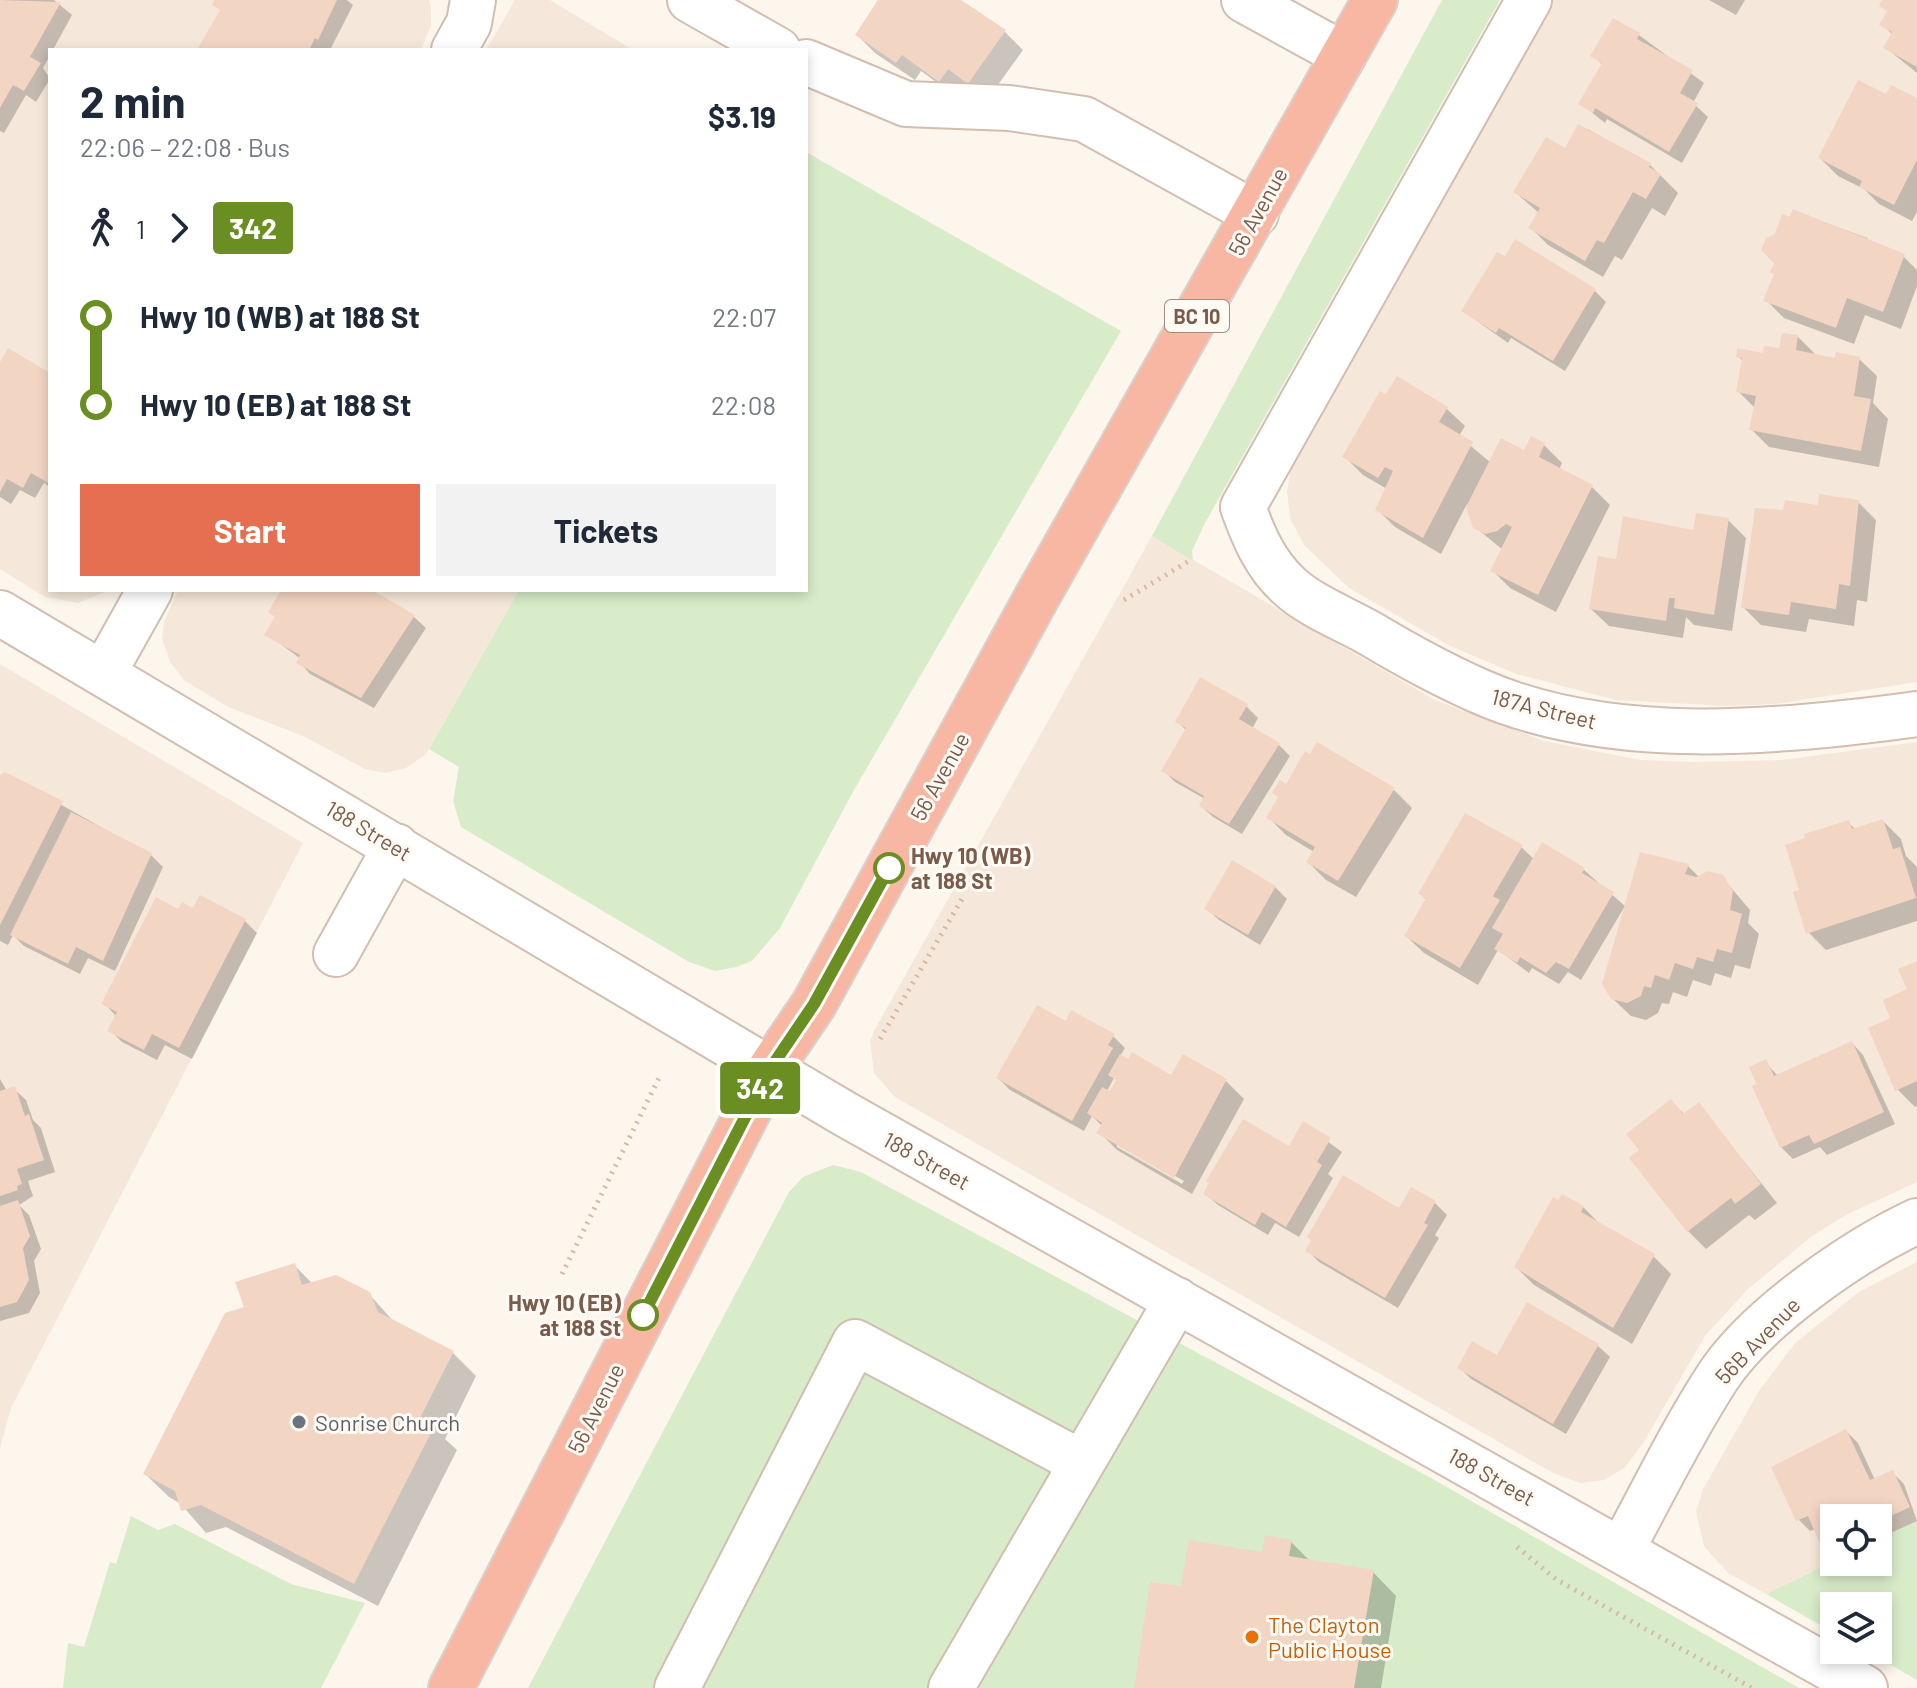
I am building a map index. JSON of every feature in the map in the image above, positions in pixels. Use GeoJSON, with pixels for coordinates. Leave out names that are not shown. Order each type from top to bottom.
{"type":"FeatureCollection","features":[{"type":"Feature","properties":{"kind":"highway","name":"56 Avenue"},"geometry":{"type":"LineString","coordinates":[[451,1688],[770,1069],[814,1004],[1031,608],[1375,0]]}},
{"type":"Feature","properties":{"kind":"street"},"geometry":{"type":"LineString","coordinates":[[455,48],[469,23],[473,0]]}},
{"type":"Feature","properties":{"kind":"street"},"geometry":{"type":"LineString","coordinates":[[690,0],[774,48]]}},
{"type":"Feature","properties":{"kind":"street"},"geometry":{"type":"LineString","coordinates":[[1244,0],[1344,55]]}},
{"type":"Feature","properties":{"kind":"street","name":"187A Street"},"geometry":{"type":"LineString","coordinates":[[1529,0],[1243,507],[1259,548],[1288,586],[1394,647],[1481,692],[1590,722],[1709,733],[1813,729],[1917,714]]}},
{"type":"Feature","properties":{"kind":"street"},"geometry":{"type":"LineString","coordinates":[[808,63],[906,104],[1009,108],[1084,119],[1256,214]]}},
{"type":"Feature","properties":{"kind":"street"},"geometry":{"type":"LineString","coordinates":[[103,674],[149,592]]}},
{"type":"Feature","properties":{"kind":"street","name":"188 Street"},"geometry":{"type":"LineString","coordinates":[[0,613],[770,1069],[1865,1688]]}},
{"type":"Feature","properties":{"kind":"street"},"geometry":{"type":"LineString","coordinates":[[336,954],[396,846]]}},
{"type":"Feature","properties":{"kind":"street","name":"56B Avenue"},"geometry":{"type":"LineString","coordinates":[[1622,1549],[1718,1376],[1800,1294],[1872,1244],[1917,1221]]}},
{"type":"Feature","properties":{"kind":"street"},"geometry":{"type":"LineString","coordinates":[[951,1688],[1177,1300]]}},
{"type":"Feature","properties":{"kind":"street"},"geometry":{"type":"LineString","coordinates":[[677,1688],[855,1342],[1082,1463]]}},
{"type":"Feature","properties":{"kind":"path"},"geometry":{"type":"LineString","coordinates":[[1124,600],[1189,561]]}},
{"type":"Feature","properties":{"kind":"path"},"geometry":{"type":"LineString","coordinates":[[880,1039],[962,899]]}},
{"type":"Feature","properties":{"kind":"path"},"geometry":{"type":"LineString","coordinates":[[562,1274],[659,1078]]}},
{"type":"Feature","properties":{"kind":"path"},"geometry":{"type":"LineString","coordinates":[[1514,1536],[1514,1544],[1557,1580],[1752,1688]]}},
{"type":"Feature","properties":{"kind":"shaded area"},"geometry":{"type":"Polygon","coordinates":[[[0,0],[429,0],[431,25],[422,48],[48,48],[48,592],[105,592],[78,603],[45,597],[0,569],[0,0]]]}},
{"type":"Feature","properties":{"kind":"shaded area"},"geometry":{"type":"Polygon","coordinates":[[[515,0],[550,0],[630,48],[487,48],[515,0]]]}},
{"type":"Feature","properties":{"kind":"shaded area"},"geometry":{"type":"Polygon","coordinates":[[[1551,0],[1917,0],[1917,682],[1776,704],[1725,706],[1616,700],[1516,674],[1448,645],[1349,588],[1304,545],[1290,518],[1287,491],[1292,461],[1551,0]]]}},
{"type":"Feature","properties":{"kind":"shaded area"},"geometry":{"type":"Polygon","coordinates":[[[1152,536],[1435,700],[1544,741],[1641,760],[1693,762],[1781,760],[1917,742],[1917,1182],[1846,1215],[1812,1236],[1747,1290],[1705,1336],[1642,1445],[1624,1468],[1604,1480],[1580,1483],[1553,1473],[895,1097],[874,1073],[870,1041],[875,1029],[1152,536]]]}},
{"type":"Feature","properties":{"kind":"shaded area"},"geometry":{"type":"Polygon","coordinates":[[[177,592],[518,592],[426,754],[406,768],[385,773],[365,769],[303,736],[228,707],[184,680],[170,662],[162,639],[164,622],[177,592]]]}},
{"type":"Feature","properties":{"kind":"shaded area"},"geometry":{"type":"Polygon","coordinates":[[[0,664],[303,843],[11,1408],[0,1448],[0,664]]]}},
{"type":"Feature","properties":{"kind":"shaded area"},"geometry":{"type":"Polygon","coordinates":[[[1917,1262],[1917,1521],[1892,1533],[1892,1504],[1820,1504],[1820,1568],[1766,1594],[1728,1573],[1704,1546],[1696,1512],[1703,1489],[1759,1391],[1795,1343],[1859,1292],[1917,1262]]]}},
{"type":"Feature","properties":{"kind":"green space"},"geometry":{"type":"Polygon","coordinates":[[[1442,0],[1500,0],[1205,523],[1192,551],[1193,561],[1152,536],[1442,0]]]}},
{"type":"Feature","properties":{"kind":"green space"},"geometry":{"type":"Polygon","coordinates":[[[808,153],[1121,331],[854,790],[780,928],[752,961],[715,971],[689,962],[461,827],[453,801],[459,767],[429,749],[518,592],[808,592],[808,153]]]}},
{"type":"Feature","properties":{"kind":"green space"},"geometry":{"type":"Polygon","coordinates":[[[833,1165],[861,1172],[1431,1478],[1799,1688],[528,1688],[789,1192],[803,1177],[833,1165]]]}},
{"type":"Feature","properties":{"kind":"green space"},"geometry":{"type":"Polygon","coordinates":[[[131,1516],[158,1530],[175,1524],[291,1584],[365,1603],[321,1688],[63,1688],[68,1643],[84,1647],[110,1562],[116,1564],[131,1516]]]}},
{"type":"Feature","properties":{"kind":"green space"},"geometry":{"type":"Polygon","coordinates":[[[1917,1521],[1917,1680],[1889,1664],[1892,1664],[1892,1592],[1820,1592],[1820,1625],[1766,1594],[1820,1568],[1820,1576],[1892,1576],[1892,1533],[1917,1521]]]}},
{"type":"Feature","properties":{"kind":"building"},"geometry":{"type":"Polygon","coordinates":[[[0,0],[61,2],[30,57],[41,63],[24,91],[13,85],[0,108],[0,0]]]}},
{"type":"Feature","properties":{"kind":"building"},"geometry":{"type":"Polygon","coordinates":[[[214,0],[337,0],[318,40],[315,38],[310,48],[198,48],[220,10],[212,5],[214,0]]]}},
{"type":"Feature","properties":{"kind":"building"},"geometry":{"type":"Polygon","coordinates":[[[878,0],[961,0],[1006,30],[968,84],[948,69],[939,82],[902,55],[896,63],[855,35],[878,0]]]}},
{"type":"Feature","properties":{"kind":"building"},"geometry":{"type":"Polygon","coordinates":[[[1882,0],[1917,0],[1917,67],[1883,48],[1892,32],[1879,25],[1887,11],[1879,6],[1882,0]]]}},
{"type":"Feature","properties":{"kind":"building"},"geometry":{"type":"Polygon","coordinates":[[[1613,18],[1640,33],[1637,39],[1693,70],[1680,93],[1698,103],[1669,152],[1595,108],[1593,113],[1578,104],[1602,63],[1590,56],[1613,18]]]}},
{"type":"Feature","properties":{"kind":"building"},"geometry":{"type":"Polygon","coordinates":[[[1858,80],[1886,94],[1891,85],[1917,98],[1917,160],[1894,205],[1859,187],[1862,181],[1818,158],[1858,80]]]}},
{"type":"Feature","properties":{"kind":"building"},"geometry":{"type":"Polygon","coordinates":[[[1578,124],[1651,163],[1649,167],[1661,174],[1646,199],[1633,192],[1604,243],[1597,240],[1585,261],[1528,228],[1540,208],[1513,192],[1546,137],[1565,148],[1578,124]]]}},
{"type":"Feature","properties":{"kind":"building"},"geometry":{"type":"Polygon","coordinates":[[[1793,209],[1905,254],[1883,312],[1847,298],[1836,328],[1763,301],[1774,274],[1770,272],[1774,263],[1761,250],[1766,238],[1775,234],[1782,214],[1790,217],[1793,209]]]}},
{"type":"Feature","properties":{"kind":"building"},"geometry":{"type":"Polygon","coordinates":[[[1515,239],[1596,289],[1553,361],[1499,328],[1496,333],[1461,311],[1497,252],[1505,256],[1515,239]]]}},
{"type":"Feature","properties":{"kind":"building"},"geometry":{"type":"Polygon","coordinates":[[[1782,333],[1798,335],[1796,350],[1835,358],[1836,352],[1860,357],[1854,396],[1871,399],[1861,451],[1749,430],[1756,396],[1736,392],[1742,358],[1736,357],[1737,348],[1763,353],[1764,346],[1779,348],[1782,333]]]}},
{"type":"Feature","properties":{"kind":"building"},"geometry":{"type":"Polygon","coordinates":[[[8,348],[48,372],[48,483],[31,473],[23,488],[7,479],[0,492],[0,362],[8,348]]]}},
{"type":"Feature","properties":{"kind":"building"},"geometry":{"type":"Polygon","coordinates":[[[1397,376],[1448,407],[1439,422],[1473,442],[1423,538],[1375,510],[1393,471],[1385,467],[1378,478],[1342,457],[1380,391],[1386,394],[1397,376]]]}},
{"type":"Feature","properties":{"kind":"building"},"geometry":{"type":"Polygon","coordinates":[[[1531,436],[1545,443],[1539,457],[1593,485],[1538,595],[1490,571],[1512,527],[1506,524],[1497,531],[1485,534],[1473,528],[1466,507],[1501,438],[1524,450],[1531,436]]]}},
{"type":"Feature","properties":{"kind":"building"},"geometry":{"type":"Polygon","coordinates":[[[1819,494],[1859,500],[1850,586],[1839,584],[1836,609],[1791,602],[1789,615],[1741,608],[1755,508],[1783,510],[1785,500],[1818,505],[1819,494]]]}},
{"type":"Feature","properties":{"kind":"building"},"geometry":{"type":"Polygon","coordinates":[[[1696,513],[1729,518],[1714,615],[1674,608],[1675,598],[1669,598],[1666,621],[1589,609],[1598,556],[1616,559],[1623,516],[1693,530],[1696,513]]]}},
{"type":"Feature","properties":{"kind":"building"},"geometry":{"type":"Polygon","coordinates":[[[280,592],[375,592],[415,615],[361,698],[296,663],[300,655],[264,635],[275,617],[268,612],[280,592]]]}},
{"type":"Feature","properties":{"kind":"building"},"geometry":{"type":"Polygon","coordinates":[[[1200,677],[1248,704],[1239,719],[1280,743],[1229,824],[1199,806],[1204,796],[1161,771],[1186,728],[1175,722],[1200,677]]]}},
{"type":"Feature","properties":{"kind":"building"},"geometry":{"type":"Polygon","coordinates":[[[1317,742],[1395,788],[1338,881],[1306,862],[1315,847],[1266,818],[1278,797],[1272,793],[1280,780],[1286,784],[1305,751],[1310,754],[1317,742]]]}},
{"type":"Feature","properties":{"kind":"building"},"geometry":{"type":"Polygon","coordinates":[[[5,772],[63,801],[0,925],[0,775],[5,772]]]}},
{"type":"Feature","properties":{"kind":"building"},"geometry":{"type":"Polygon","coordinates":[[[71,812],[152,853],[103,961],[76,947],[68,964],[10,935],[71,812]]]}},
{"type":"Feature","properties":{"kind":"building"},"geometry":{"type":"Polygon","coordinates":[[[1465,813],[1523,845],[1493,896],[1500,900],[1460,968],[1404,936],[1426,898],[1418,894],[1465,813]]]}},
{"type":"Feature","properties":{"kind":"building"},"geometry":{"type":"Polygon","coordinates":[[[1883,819],[1893,849],[1900,847],[1916,898],[1806,934],[1793,892],[1799,890],[1785,845],[1805,838],[1804,834],[1849,820],[1852,829],[1883,819]]]}},
{"type":"Feature","properties":{"kind":"building"},"geometry":{"type":"Polygon","coordinates":[[[1542,842],[1585,868],[1582,873],[1614,892],[1569,969],[1556,962],[1546,973],[1520,957],[1517,963],[1494,949],[1503,934],[1492,928],[1542,842]]]}},
{"type":"Feature","properties":{"kind":"building"},"geometry":{"type":"Polygon","coordinates":[[[1640,852],[1689,864],[1685,874],[1696,877],[1708,871],[1723,875],[1733,891],[1730,910],[1742,914],[1732,953],[1717,949],[1713,962],[1697,957],[1693,969],[1675,963],[1669,980],[1655,975],[1651,988],[1644,986],[1641,996],[1627,1003],[1611,999],[1602,984],[1640,852]]]}},
{"type":"Feature","properties":{"kind":"building"},"geometry":{"type":"Polygon","coordinates":[[[1232,860],[1276,886],[1248,935],[1204,909],[1232,860]]]}},
{"type":"Feature","properties":{"kind":"building"},"geometry":{"type":"Polygon","coordinates":[[[200,895],[246,919],[179,1048],[152,1034],[144,1050],[107,1031],[117,1012],[101,1004],[156,897],[178,909],[182,902],[193,908],[200,895]]]}},
{"type":"Feature","properties":{"kind":"building"},"geometry":{"type":"Polygon","coordinates":[[[1917,961],[1917,1081],[1895,1091],[1868,1028],[1890,1018],[1883,1000],[1907,989],[1898,969],[1917,961]]]}},
{"type":"Feature","properties":{"kind":"building"},"geometry":{"type":"Polygon","coordinates":[[[1037,1005],[1066,1021],[1071,1010],[1115,1034],[1108,1045],[1113,1048],[1072,1121],[996,1078],[1037,1005]]]}},
{"type":"Feature","properties":{"kind":"building"},"geometry":{"type":"Polygon","coordinates":[[[1852,1041],[1884,1112],[1814,1144],[1809,1135],[1780,1148],[1752,1086],[1756,1084],[1749,1067],[1766,1059],[1774,1076],[1852,1041]]]}},
{"type":"Feature","properties":{"kind":"building"},"geometry":{"type":"Polygon","coordinates":[[[1132,1052],[1171,1075],[1183,1054],[1227,1079],[1174,1178],[1096,1133],[1102,1123],[1087,1113],[1102,1087],[1110,1091],[1116,1080],[1108,1075],[1120,1054],[1128,1059],[1132,1052]]]}},
{"type":"Feature","properties":{"kind":"building"},"geometry":{"type":"Polygon","coordinates":[[[15,1086],[25,1116],[29,1114],[44,1160],[17,1169],[22,1184],[17,1186],[18,1190],[0,1196],[0,1091],[15,1086]]]}},
{"type":"Feature","properties":{"kind":"building"},"geometry":{"type":"Polygon","coordinates":[[[1671,1099],[1683,1114],[1699,1102],[1761,1184],[1735,1204],[1731,1198],[1687,1232],[1629,1158],[1639,1150],[1626,1134],[1671,1099]]]}},
{"type":"Feature","properties":{"kind":"building"},"geometry":{"type":"Polygon","coordinates":[[[1243,1119],[1289,1146],[1303,1121],[1331,1138],[1317,1162],[1322,1165],[1286,1227],[1262,1212],[1255,1225],[1203,1194],[1209,1183],[1206,1181],[1243,1119]]]}},
{"type":"Feature","properties":{"kind":"building"},"geometry":{"type":"Polygon","coordinates":[[[1343,1175],[1399,1208],[1411,1187],[1436,1201],[1424,1223],[1428,1225],[1385,1298],[1305,1251],[1311,1240],[1307,1237],[1343,1175]]]}},
{"type":"Feature","properties":{"kind":"building"},"geometry":{"type":"Polygon","coordinates":[[[1562,1194],[1584,1206],[1581,1212],[1655,1254],[1613,1328],[1514,1267],[1553,1197],[1558,1200],[1562,1194]]]}},
{"type":"Feature","properties":{"kind":"building"},"geometry":{"type":"Polygon","coordinates":[[[18,1200],[30,1236],[23,1248],[29,1280],[17,1302],[0,1307],[0,1206],[18,1200]]]}},
{"type":"Feature","properties":{"kind":"building","name":"Sonrise Church"},"geometry":{"type":"Polygon","coordinates":[[[295,1263],[302,1285],[336,1275],[370,1292],[378,1312],[454,1351],[420,1418],[435,1425],[354,1584],[201,1505],[181,1511],[175,1491],[143,1474],[225,1313],[244,1307],[235,1282],[295,1263]]]}},
{"type":"Feature","properties":{"kind":"building"},"geometry":{"type":"Polygon","coordinates":[[[1527,1302],[1599,1344],[1553,1424],[1457,1368],[1472,1341],[1497,1355],[1527,1302]]]}},
{"type":"Feature","properties":{"kind":"building"},"geometry":{"type":"Polygon","coordinates":[[[1846,1429],[1870,1480],[1893,1470],[1910,1507],[1892,1515],[1892,1504],[1820,1504],[1820,1543],[1808,1516],[1796,1521],[1771,1467],[1846,1429]]]}},
{"type":"Feature","properties":{"kind":"building","name":"The Clayton Public House"},"geometry":{"type":"Polygon","coordinates":[[[1265,1535],[1292,1540],[1289,1556],[1374,1570],[1354,1688],[1134,1688],[1150,1582],[1181,1586],[1189,1540],[1262,1552],[1265,1535]]]}},
{"type":"Feature","properties":{"kind":"bus line","name":"342"},"geometry":{"type":"LineString","coordinates":[[643,1315],[770,1069],[814,1004],[889,868]]}},
{"type":"Feature","properties":{"kind":"place","name":"Hwy 10 (WB) at 188 St"},"geometry":{"type":"Point","coordinates":[889,868]}},
{"type":"Feature","properties":{"kind":"place","name":"Hwy 10 (EB) at 188 St"},"geometry":{"type":"Point","coordinates":[643,1315]}},
{"type":"Feature","properties":{"kind":"place","name":"Sonrise Church"},"geometry":{"type":"Point","coordinates":[299,1422]}},
{"type":"Feature","properties":{"kind":"place","name":"The Clayton Public House"},"geometry":{"type":"Point","coordinates":[1252,1637]}}]}
